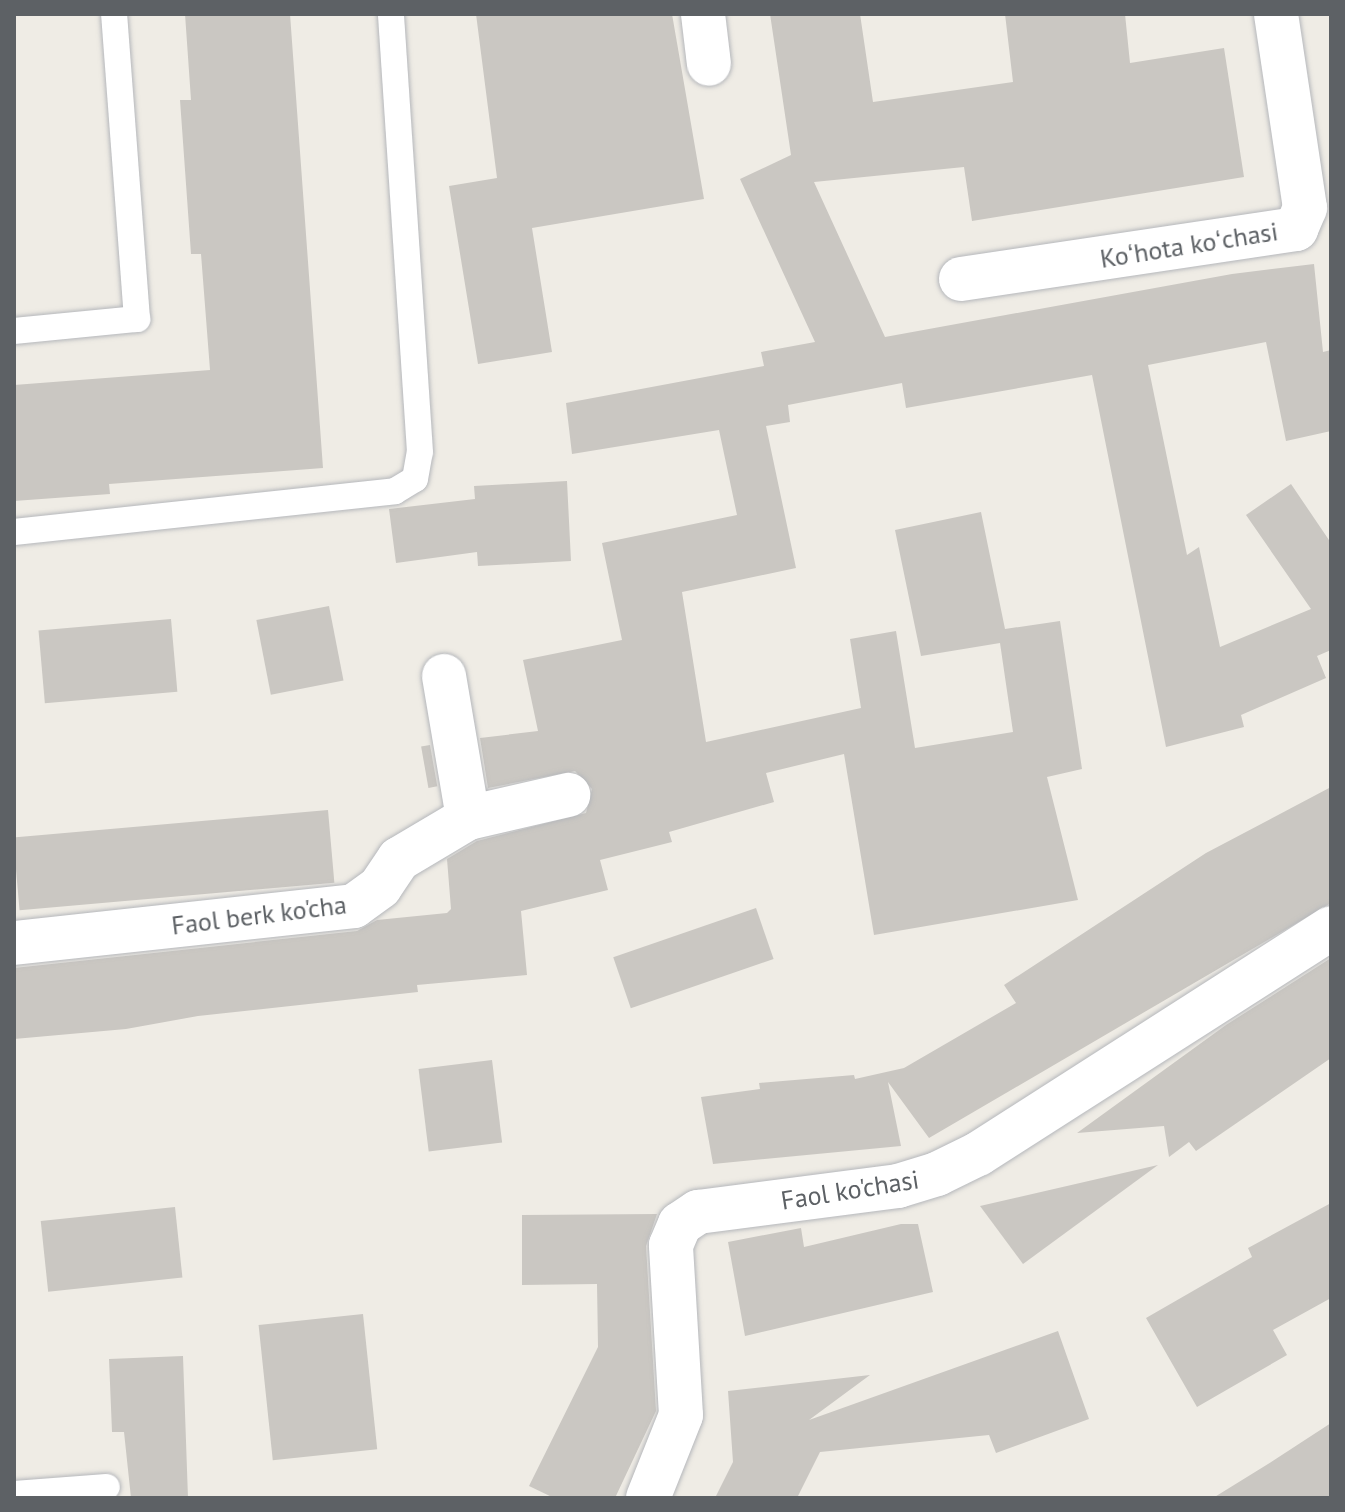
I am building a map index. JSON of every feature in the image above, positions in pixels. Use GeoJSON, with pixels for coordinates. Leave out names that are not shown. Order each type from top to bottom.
{"type":"FeatureCollection","features":[{"type":"Feature","properties":{"kind":"street"},"geometry":{"type":"LineString","coordinates":[[703,14],[709,64]]}},
{"type":"Feature","properties":{"kind":"street","name":"Koʻhota koʻchasi"},"geometry":{"type":"LineString","coordinates":[[961,279],[1296,229],[1305,208],[1276,14]]}},
{"type":"Feature","properties":{"kind":"street"},"geometry":{"type":"LineString","coordinates":[[444,676],[468,818]]}},
{"type":"Feature","properties":{"kind":"street","name":"Faol berk ko'cha"},"geometry":{"type":"LineString","coordinates":[[14,943],[354,906],[380,887],[399,859],[468,818],[568,795]]}},
{"type":"Feature","properties":{"kind":"street","name":"Faol ko'chasi"},"geometry":{"type":"LineString","coordinates":[[648,1498],[681,1415],[671,1245],[680,1224],[698,1212],[898,1186],[937,1174],[978,1154],[1331,928]]}},
{"type":"Feature","properties":{"kind":"lane"},"geometry":{"type":"LineString","coordinates":[[14,331],[137,319],[114,14]]}},
{"type":"Feature","properties":{"kind":"lane"},"geometry":{"type":"LineString","coordinates":[[14,532],[395,491],[415,479],[420,452],[391,14]]}},
{"type":"Feature","properties":{"kind":"lane"},"geometry":{"type":"LineString","coordinates":[[14,1494],[107,1487]]}},
{"type":"Feature","properties":{"kind":"building"},"geometry":{"type":"Polygon","coordinates":[[[185,14],[290,14],[323,468],[109,484],[110,494],[14,501],[14,385],[210,370],[201,254],[191,254],[180,100],[191,100],[185,14]]]}},
{"type":"Feature","properties":{"kind":"building"},"geometry":{"type":"Polygon","coordinates":[[[476,14],[672,14],[704,199],[532,228],[552,352],[478,364],[449,186],[497,178],[476,14]]]}},
{"type":"Feature","properties":{"kind":"building"},"geometry":{"type":"Polygon","coordinates":[[[770,14],[860,14],[873,102],[1013,82],[1005,14],[1125,14],[1130,63],[1224,48],[1244,177],[972,221],[964,167],[814,182],[885,337],[1232,274],[1314,264],[1323,352],[1331,350],[1331,431],[1286,441],[1266,342],[1148,365],[1187,555],[1199,547],[1220,647],[1311,609],[1246,515],[1291,484],[1331,543],[1331,650],[1317,656],[1326,678],[1241,715],[1244,727],[1166,747],[1092,375],[906,408],[902,383],[788,405],[790,422],[766,426],[796,568],[682,592],[706,742],[861,708],[850,639],[896,631],[915,748],[1013,732],[1000,643],[921,656],[895,530],[981,512],[1005,629],[1060,621],[1082,769],[1047,777],[1078,900],[874,935],[844,754],[766,773],[774,802],[669,832],[672,842],[600,860],[608,890],[521,911],[527,975],[417,985],[418,992],[198,1016],[126,1029],[14,1039],[14,968],[357,931],[377,920],[447,913],[451,909],[447,859],[477,841],[586,813],[592,789],[575,771],[488,788],[480,738],[538,731],[523,660],[622,640],[602,543],[737,515],[719,430],[572,454],[566,403],[764,366],[761,352],[815,342],[740,179],[791,155],[770,14]]]}},
{"type":"Feature","properties":{"kind":"building"},"geometry":{"type":"Polygon","coordinates":[[[567,481],[571,561],[478,566],[477,552],[396,563],[389,509],[475,499],[474,486],[567,481]]]}},
{"type":"Feature","properties":{"kind":"building"},"geometry":{"type":"Polygon","coordinates":[[[329,606],[344,681],[271,695],[256,620],[329,606]]]}},
{"type":"Feature","properties":{"kind":"building"},"geometry":{"type":"Polygon","coordinates":[[[171,619],[177,692],[45,703],[39,631],[171,619]]]}},
{"type":"Feature","properties":{"kind":"building"},"geometry":{"type":"Polygon","coordinates":[[[430,745],[437,786],[428,788],[421,747],[430,745]]]}},
{"type":"Feature","properties":{"kind":"building"},"geometry":{"type":"Polygon","coordinates":[[[1331,787],[1331,903],[929,1138],[888,1082],[901,1146],[713,1164],[701,1097],[760,1089],[759,1083],[854,1075],[855,1079],[904,1068],[1016,1003],[1004,985],[1206,853],[1331,787]]]}},
{"type":"Feature","properties":{"kind":"building"},"geometry":{"type":"Polygon","coordinates":[[[328,810],[334,883],[20,910],[14,837],[328,810]]]}},
{"type":"Feature","properties":{"kind":"building"},"geometry":{"type":"Polygon","coordinates":[[[756,908],[774,959],[631,1008],[613,957],[756,908]]]}},
{"type":"Feature","properties":{"kind":"building"},"geometry":{"type":"Polygon","coordinates":[[[1331,958],[1331,1058],[1196,1151],[1189,1142],[1169,1157],[1164,1126],[1077,1133],[1226,1025],[1331,958]]]}},
{"type":"Feature","properties":{"kind":"building"},"geometry":{"type":"Polygon","coordinates":[[[492,1060],[502,1142],[429,1151],[419,1069],[492,1060]]]}},
{"type":"Feature","properties":{"kind":"building"},"geometry":{"type":"Polygon","coordinates":[[[1158,1165],[1023,1264],[980,1206],[1158,1165]]]}},
{"type":"Feature","properties":{"kind":"building"},"geometry":{"type":"Polygon","coordinates":[[[1331,1203],[1331,1298],[1273,1330],[1287,1355],[1197,1407],[1146,1318],[1252,1257],[1248,1248],[1331,1203]]]}},
{"type":"Feature","properties":{"kind":"building"},"geometry":{"type":"Polygon","coordinates":[[[175,1207],[182,1278],[48,1292],[41,1221],[175,1207]]]}},
{"type":"Feature","properties":{"kind":"building"},"geometry":{"type":"Polygon","coordinates":[[[657,1214],[646,1246],[656,1411],[615,1498],[554,1498],[529,1486],[598,1347],[597,1284],[522,1285],[522,1215],[657,1214]]]}},
{"type":"Feature","properties":{"kind":"building"},"geometry":{"type":"Polygon","coordinates":[[[901,1224],[918,1224],[933,1292],[745,1336],[728,1242],[801,1228],[804,1247],[901,1224]]]}},
{"type":"Feature","properties":{"kind":"building"},"geometry":{"type":"Polygon","coordinates":[[[363,1314],[377,1449],[273,1460],[259,1325],[363,1314]]]}},
{"type":"Feature","properties":{"kind":"building"},"geometry":{"type":"Polygon","coordinates":[[[1058,1331],[1089,1419],[996,1453],[989,1435],[820,1452],[797,1498],[715,1498],[733,1462],[728,1391],[870,1375],[809,1420],[1058,1331]]]}},
{"type":"Feature","properties":{"kind":"building"},"geometry":{"type":"Polygon","coordinates":[[[183,1356],[188,1498],[131,1498],[124,1432],[112,1432],[109,1359],[183,1356]]]}},
{"type":"Feature","properties":{"kind":"building"},"geometry":{"type":"Polygon","coordinates":[[[1331,1423],[1331,1498],[1213,1498],[1268,1464],[1331,1423]]]}}]}
